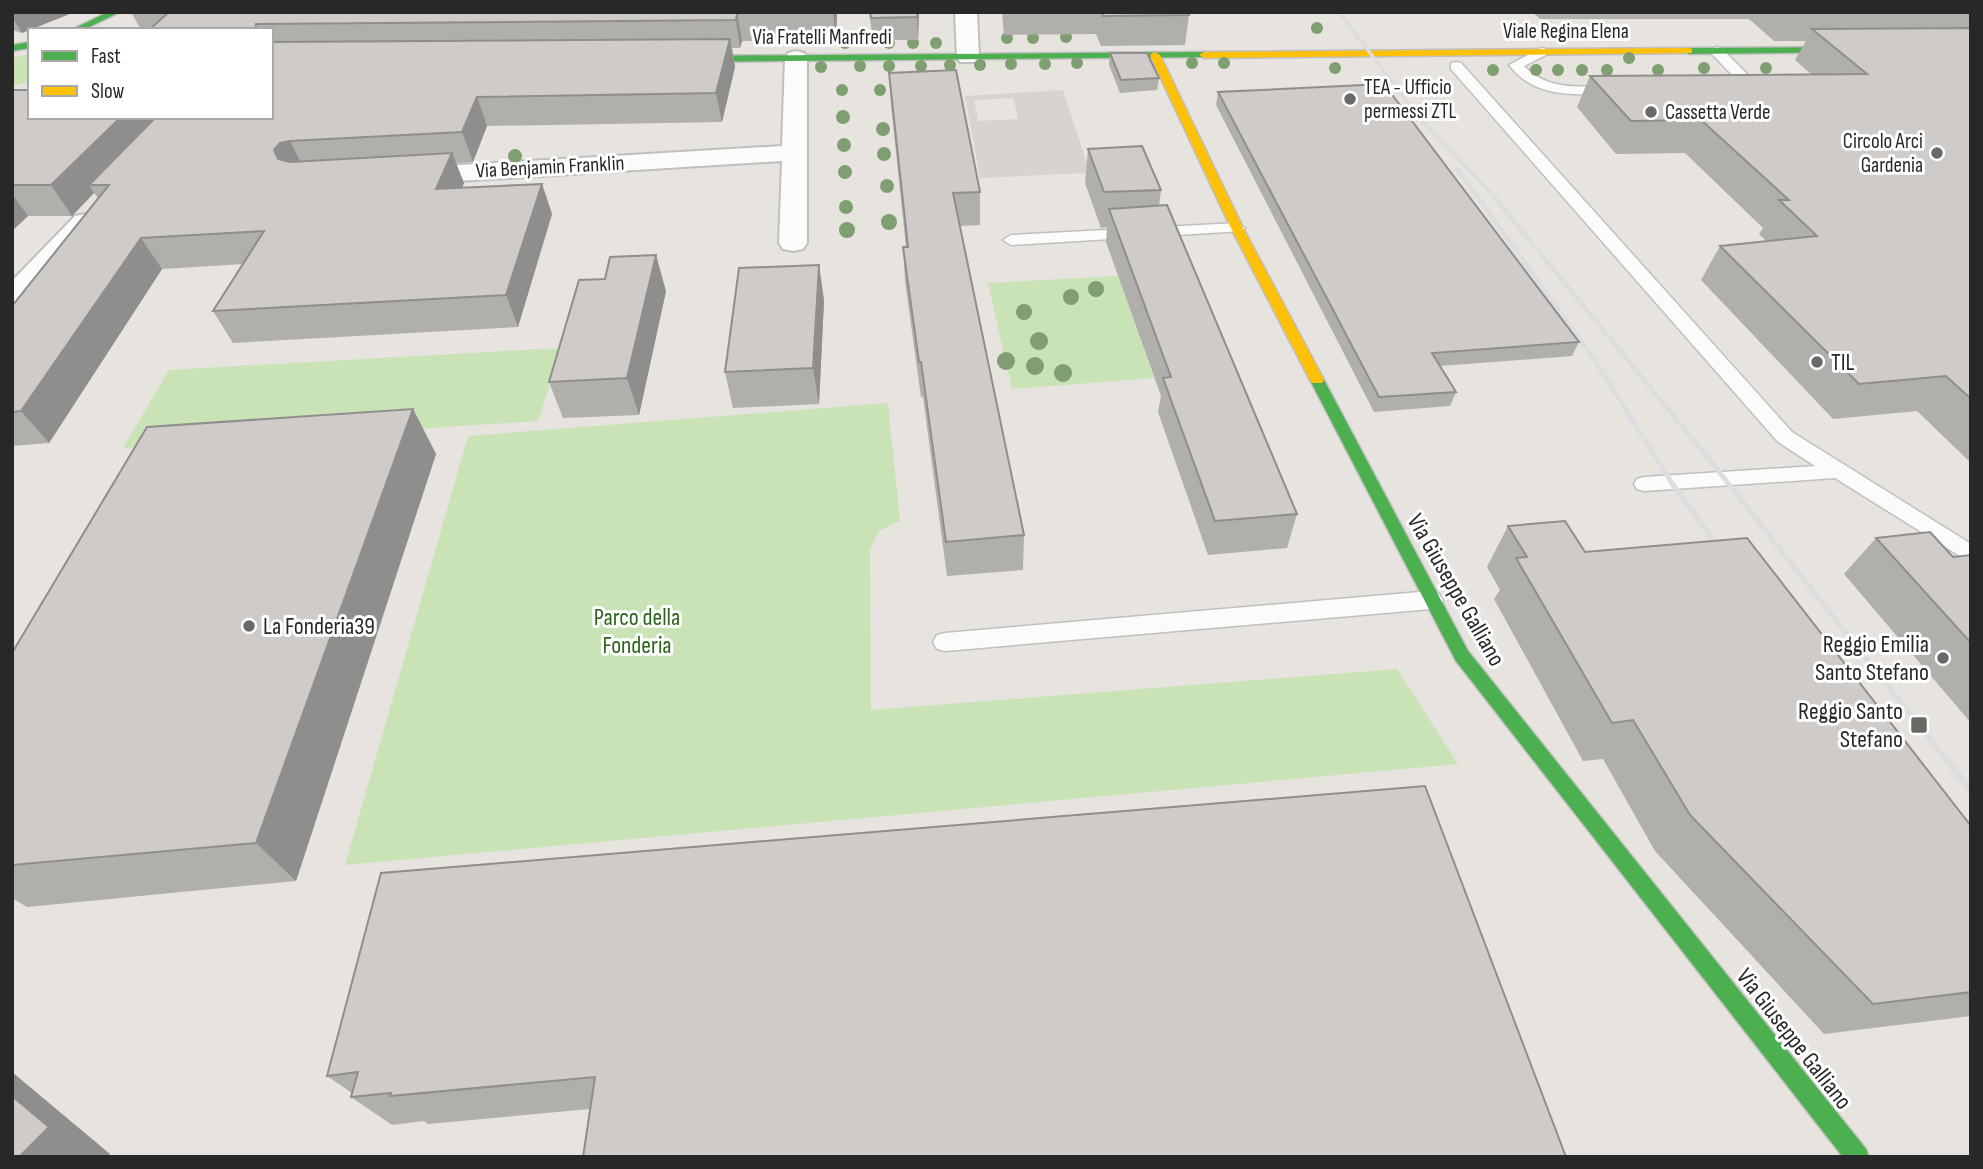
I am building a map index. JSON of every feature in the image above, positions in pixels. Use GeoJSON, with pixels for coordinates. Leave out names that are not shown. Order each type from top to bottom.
{"type":"FeatureCollection","features":[{"type":"Feature","properties":{"kind":"main road"},"geometry":{"type":"LineString","coordinates":[[80,28],[116,12]]}},
{"type":"Feature","properties":{"kind":"main road"},"geometry":{"type":"LineString","coordinates":[[115,28],[132,12]]}},
{"type":"Feature","properties":{"kind":"main road","name":"Viale Regina Elena"},"geometry":{"type":"LineString","coordinates":[[1373,54],[1875,50]]}},
{"type":"Feature","properties":{"kind":"main road","name":"Via Fratelli Manfredi"},"geometry":{"type":"LineString","coordinates":[[665,59],[1373,54]]}},
{"type":"Feature","properties":{"kind":"main road","name":"Via Giuseppe Galliano"},"geometry":{"type":"LineString","coordinates":[[1155,55],[1237,228],[1462,656],[1858,1157]]}},
{"type":"Feature","properties":{"kind":"street"},"geometry":{"type":"LineString","coordinates":[[966,12],[968,57]]}},
{"type":"Feature","properties":{"kind":"street"},"geometry":{"type":"LineString","coordinates":[[793,243],[796,58]]}},
{"type":"Feature","properties":{"kind":"street","name":"Via Benjamin Franklin"},"geometry":{"type":"LineString","coordinates":[[385,177],[794,153]]}},
{"type":"Feature","properties":{"kind":"street"},"geometry":{"type":"LineString","coordinates":[[12,298],[99,208]]}},
{"type":"Feature","properties":{"kind":"lane"},"geometry":{"type":"LineString","coordinates":[[1710,90],[1738,90],[1745,88],[1748,83],[1716,51]]}},
{"type":"Feature","properties":{"kind":"lane"},"geometry":{"type":"LineString","coordinates":[[1541,52],[1516,65],[1525,77],[1538,86],[1627,90]]}},
{"type":"Feature","properties":{"kind":"lane"},"geometry":{"type":"LineString","coordinates":[[1457,66],[1786,437],[1971,555]]}},
{"type":"Feature","properties":{"kind":"lane"},"geometry":{"type":"LineString","coordinates":[[1011,240],[1237,228]]}},
{"type":"Feature","properties":{"kind":"lane"},"geometry":{"type":"LineString","coordinates":[[1644,484],[1840,471]]}},
{"type":"Feature","properties":{"kind":"lane"},"geometry":{"type":"LineString","coordinates":[[945,642],[1431,600]]}},
{"type":"Feature","properties":{"kind":"green space"},"geometry":{"type":"Polygon","coordinates":[[[28,54],[28,82],[12,86],[12,58],[28,54]]]}},
{"type":"Feature","properties":{"kind":"green space"},"geometry":{"type":"Polygon","coordinates":[[[1118,276],[1154,378],[1012,389],[988,283],[1118,276]]]}},
{"type":"Feature","properties":{"kind":"green space"},"geometry":{"type":"Polygon","coordinates":[[[561,348],[538,421],[123,448],[169,370],[561,348]]]}},
{"type":"Feature","properties":{"kind":"green space","name":"Parco della Fonderia"},"geometry":{"type":"Polygon","coordinates":[[[888,403],[900,521],[879,531],[870,549],[871,710],[1397,669],[1458,764],[345,865],[468,436],[888,403]]]}},
{"type":"Feature","properties":{"kind":"shaded area"},"geometry":{"type":"Polygon","coordinates":[[[1063,90],[1090,173],[980,178],[965,96],[1063,90]],[[1013,98],[974,100],[978,121],[1018,119],[1013,98]]]}},
{"type":"Feature","properties":{"kind":"building"},"geometry":{"type":"Polygon","coordinates":[[[169,12],[833,12],[737,13],[736,20],[256,24],[255,28],[151,28],[169,12]]]}},
{"type":"Feature","properties":{"kind":"building"},"geometry":{"type":"Polygon","coordinates":[[[870,12],[917,12],[917,17],[871,18],[870,12]]]}},
{"type":"Feature","properties":{"kind":"building"},"geometry":{"type":"Polygon","coordinates":[[[1102,12],[1188,12],[1189,15],[1103,16],[1102,12]]]}},
{"type":"Feature","properties":{"kind":"building"},"geometry":{"type":"Polygon","coordinates":[[[1971,28],[1971,399],[1946,376],[1859,384],[1720,246],[1817,236],[1779,200],[1789,200],[1701,120],[1631,121],[1590,76],[1867,74],[1812,29],[1971,28]]]}},
{"type":"Feature","properties":{"kind":"building"},"geometry":{"type":"Polygon","coordinates":[[[730,39],[716,93],[477,97],[462,132],[290,141],[280,143],[274,150],[278,159],[290,162],[452,153],[436,189],[542,184],[506,295],[213,311],[264,231],[141,238],[21,411],[12,412],[12,306],[109,185],[89,185],[154,119],[273,119],[273,42],[730,39]]]}},
{"type":"Feature","properties":{"kind":"building"},"geometry":{"type":"Polygon","coordinates":[[[1110,53],[1147,53],[1159,78],[1121,80],[1110,53]]]}},
{"type":"Feature","properties":{"kind":"building"},"geometry":{"type":"Polygon","coordinates":[[[956,70],[980,192],[953,193],[1024,535],[946,542],[903,247],[908,247],[889,73],[956,70]]]}},
{"type":"Feature","properties":{"kind":"building"},"geometry":{"type":"Polygon","coordinates":[[[1384,84],[1579,342],[1432,353],[1456,392],[1379,397],[1218,92],[1384,84]]]}},
{"type":"Feature","properties":{"kind":"building"},"geometry":{"type":"Polygon","coordinates":[[[12,90],[28,90],[28,119],[119,119],[51,185],[12,185],[12,90]]]}},
{"type":"Feature","properties":{"kind":"building"},"geometry":{"type":"Polygon","coordinates":[[[1142,146],[1161,190],[1104,192],[1088,149],[1142,146]]]}},
{"type":"Feature","properties":{"kind":"building"},"geometry":{"type":"Polygon","coordinates":[[[1167,205],[1297,514],[1215,521],[1163,378],[1171,377],[1109,209],[1167,205]]]}},
{"type":"Feature","properties":{"kind":"building"},"geometry":{"type":"Polygon","coordinates":[[[656,255],[627,378],[549,382],[579,280],[605,279],[610,257],[656,255]]]}},
{"type":"Feature","properties":{"kind":"building"},"geometry":{"type":"Polygon","coordinates":[[[819,265],[813,368],[725,372],[739,268],[819,265]]]}},
{"type":"Feature","properties":{"kind":"building"},"geometry":{"type":"Polygon","coordinates":[[[413,409],[256,843],[12,865],[12,653],[147,427],[413,409]]]}},
{"type":"Feature","properties":{"kind":"building"},"geometry":{"type":"Polygon","coordinates":[[[1565,521],[1585,552],[1747,538],[1971,826],[1971,992],[1873,1004],[1690,815],[1633,720],[1612,723],[1516,558],[1527,557],[1508,526],[1565,521]]]}},
{"type":"Feature","properties":{"kind":"building"},"geometry":{"type":"Polygon","coordinates":[[[1930,532],[1953,557],[1971,555],[1971,643],[1876,538],[1930,532]]]}},
{"type":"Feature","properties":{"kind":"building"},"geometry":{"type":"Polygon","coordinates":[[[1425,786],[1566,1157],[583,1157],[595,1077],[390,1096],[391,1093],[351,1097],[358,1072],[327,1076],[381,873],[1425,786]]]}},
{"type":"Feature","properties":{"kind":"building"},"geometry":{"type":"Polygon","coordinates":[[[12,1096],[49,1127],[19,1157],[12,1157],[12,1096]]]}},
{"type":"Feature","properties":{"kind":"railway"},"geometry":{"type":"LineString","coordinates":[[1339,12],[1421,120],[1492,194]]}},
{"type":"Feature","properties":{"kind":"railway"},"geometry":{"type":"LineString","coordinates":[[1456,168],[1475,194]]}},
{"type":"Feature","properties":{"kind":"railway"},"geometry":{"type":"LineString","coordinates":[[1474,192],[1594,359],[1646,442]]}},
{"type":"Feature","properties":{"kind":"railway"},"geometry":{"type":"LineString","coordinates":[[1490,192],[1695,442]]}},
{"type":"Feature","properties":{"kind":"railway"},"geometry":{"type":"LineString","coordinates":[[1645,440],[1671,482],[1725,556]]}},
{"type":"Feature","properties":{"kind":"railway"},"geometry":{"type":"LineString","coordinates":[[1694,440],[1947,761]]}},
{"type":"Feature","properties":{"kind":"railway"},"geometry":{"type":"LineString","coordinates":[[1946,759],[1971,791]]}},
{"type":"Feature","properties":{"kind":"traffic: fast"},"geometry":{"type":"LineString","coordinates":[[80,28],[116,12]]}},
{"type":"Feature","properties":{"kind":"traffic: fast"},"geometry":{"type":"LineString","coordinates":[[12,48],[28,45]]}},
{"type":"Feature","properties":{"kind":"traffic: fast"},"geometry":{"type":"LineString","coordinates":[[1689,51],[1853,50]]}},
{"type":"Feature","properties":{"kind":"traffic: fast"},"geometry":{"type":"LineString","coordinates":[[681,59],[1204,55]]}},
{"type":"Feature","properties":{"kind":"traffic: fast"},"geometry":{"type":"LineString","coordinates":[[1317,380],[1462,656],[1858,1157]]}},
{"type":"Feature","properties":{"kind":"traffic: slow"},"geometry":{"type":"LineString","coordinates":[[1204,55],[1689,51]]}},
{"type":"Feature","properties":{"kind":"traffic: slow"},"geometry":{"type":"LineString","coordinates":[[1155,55],[1237,228],[1317,380]]}},
{"type":"Feature","properties":{"kind":"place","name":"TEA - Ufficio permessi ZTL"},"geometry":{"type":"Point","coordinates":[1350,99]}},
{"type":"Feature","properties":{"kind":"place","name":"Cassetta Verde"},"geometry":{"type":"Point","coordinates":[1651,112]}},
{"type":"Feature","properties":{"kind":"place","name":"Circolo Arci Gardenia"},"geometry":{"type":"Point","coordinates":[1937,153]}},
{"type":"Feature","properties":{"kind":"place","name":"TIL"},"geometry":{"type":"Point","coordinates":[1817,362]}},
{"type":"Feature","properties":{"kind":"place","name":"La Fonderia39"},"geometry":{"type":"Point","coordinates":[249,626]}},
{"type":"Feature","properties":{"kind":"place","name":"Reggio Emilia Santo Stefano"},"geometry":{"type":"Point","coordinates":[1943,658]}},
{"type":"Feature","properties":{"kind":"place","name":"Reggio Santo Stefano"},"geometry":{"type":"Point","coordinates":[1919,725]}}]}
